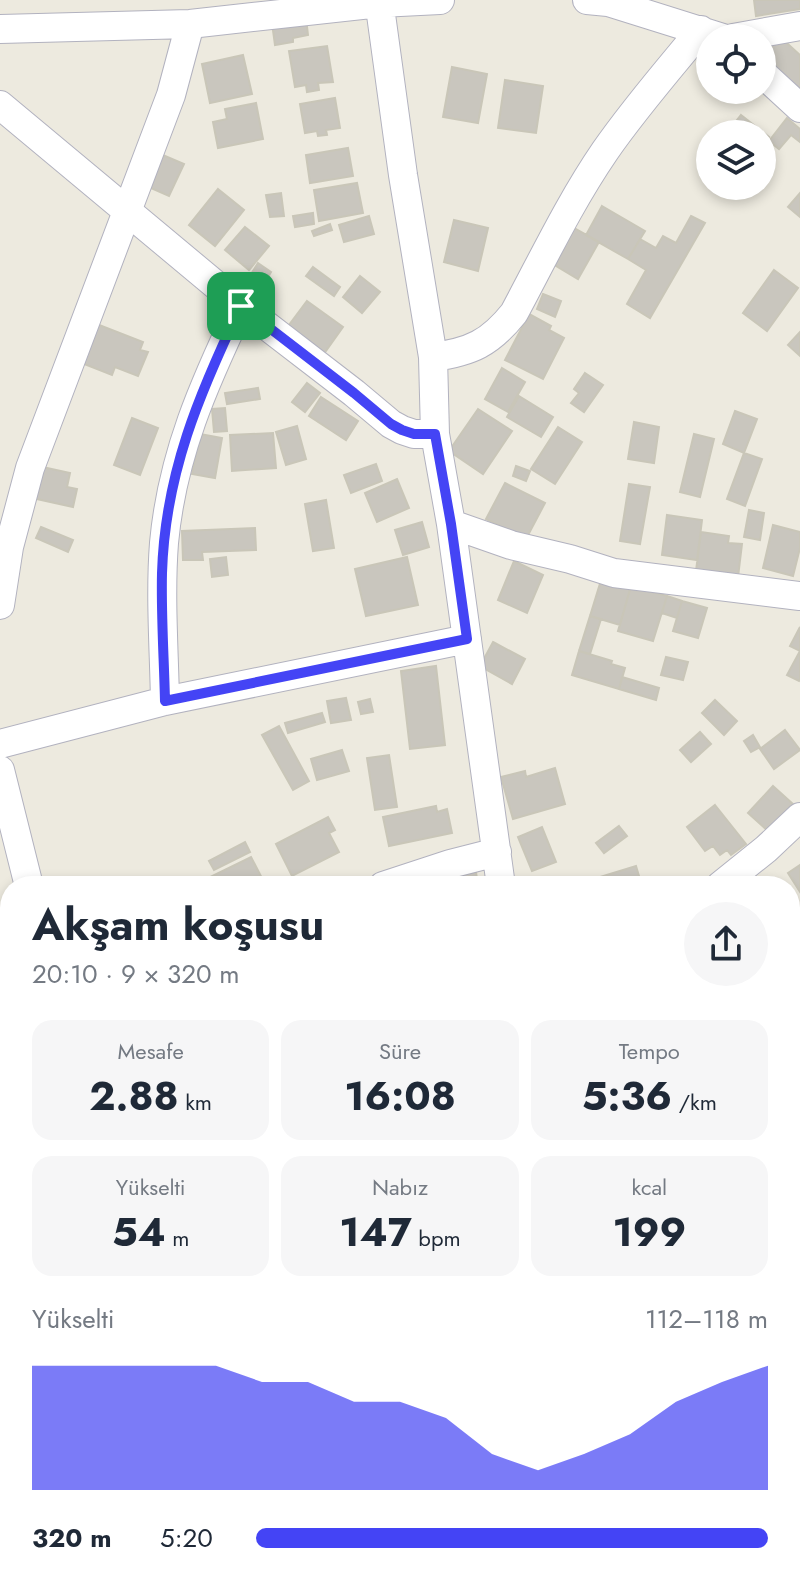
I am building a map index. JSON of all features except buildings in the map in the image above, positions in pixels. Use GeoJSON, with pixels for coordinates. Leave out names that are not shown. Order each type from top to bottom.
{"type":"FeatureCollection","features":[{"type":"Feature","properties":{"kind":"street"},"geometry":{"type":"LineString","coordinates":[[0,29],[190,24],[379,1],[440,0]]}},
{"type":"Feature","properties":{"kind":"street"},"geometry":{"type":"LineString","coordinates":[[587,0],[608,2],[696,29]]}},
{"type":"Feature","properties":{"kind":"street"},"geometry":{"type":"LineString","coordinates":[[379,1],[405,189],[433,357],[435,434],[451,524],[500,876]]}},
{"type":"Feature","properties":{"kind":"street"},"geometry":{"type":"LineString","coordinates":[[0,605],[9,547],[30,468],[171,95],[190,24]]}},
{"type":"Feature","properties":{"kind":"street"},"geometry":{"type":"LineString","coordinates":[[776,30],[800,26]]}},
{"type":"Feature","properties":{"kind":"street"},"geometry":{"type":"LineString","coordinates":[[433,357],[459,354],[483,343],[514,313],[577,196],[604,153],[631,114],[696,50]]}},
{"type":"Feature","properties":{"kind":"street"},"geometry":{"type":"LineString","coordinates":[[776,86],[800,108]]}},
{"type":"Feature","properties":{"kind":"street"},"geometry":{"type":"LineString","coordinates":[[0,105],[241,306],[391,424],[414,434],[435,434]]}},
{"type":"Feature","properties":{"kind":"street"},"geometry":{"type":"LineString","coordinates":[[165,701],[162,573],[169,508],[186,436],[199,398],[241,306]]}},
{"type":"Feature","properties":{"kind":"street"},"geometry":{"type":"LineString","coordinates":[[451,524],[511,545],[614,573],[800,596]]}},
{"type":"Feature","properties":{"kind":"street"},"geometry":{"type":"LineString","coordinates":[[0,744],[165,701],[467,639]]}},
{"type":"Feature","properties":{"kind":"street"},"geometry":{"type":"LineString","coordinates":[[0,770],[26,876]]}},
{"type":"Feature","properties":{"kind":"street"},"geometry":{"type":"LineString","coordinates":[[732,876],[800,817]]}},
{"type":"Feature","properties":{"kind":"street"},"geometry":{"type":"LineString","coordinates":[[413,876],[497,852]]}},
{"type":"Feature","properties":{"kind":"route"},"geometry":{"type":"LineString","coordinates":[[241,306],[391,424],[414,434],[435,434],[467,639],[165,701],[162,573],[175,475],[199,398],[241,306]]}}]}
